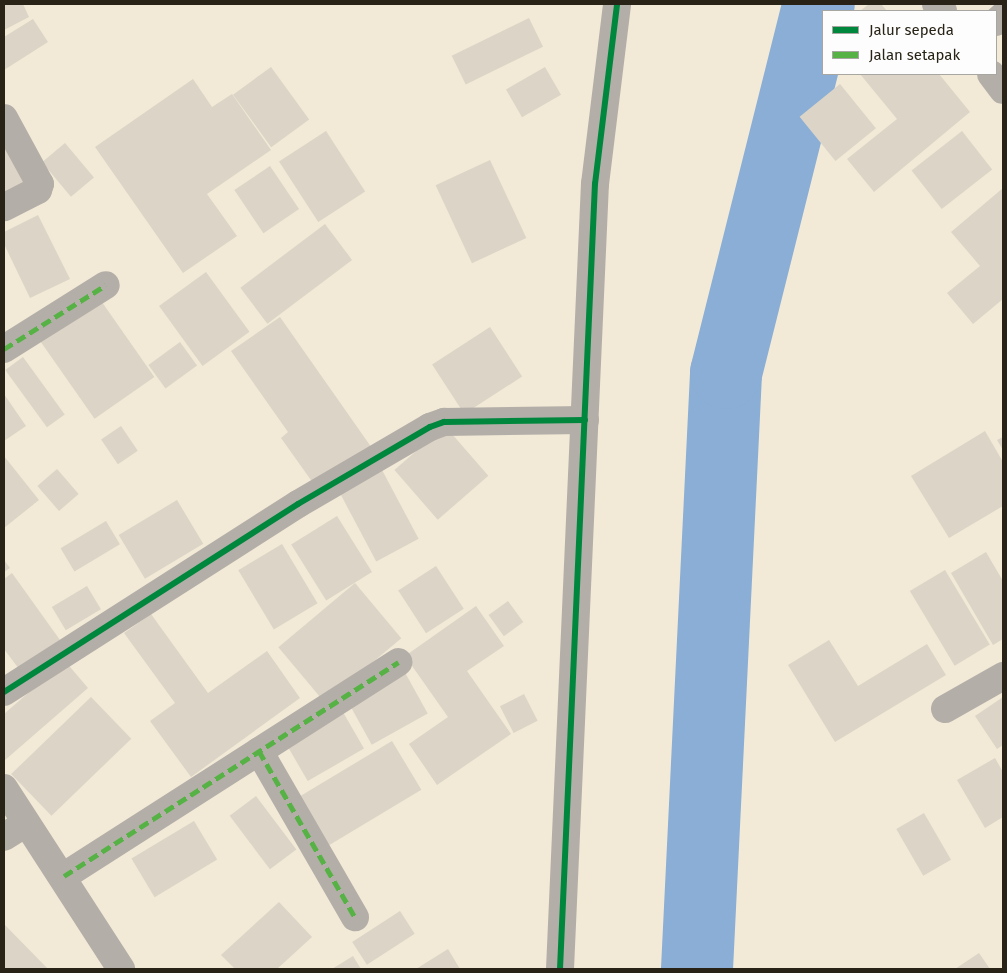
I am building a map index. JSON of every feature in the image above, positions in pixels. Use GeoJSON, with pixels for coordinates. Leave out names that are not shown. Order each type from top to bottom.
{"type":"FeatureCollection","features":[{"type":"Feature","properties":{"kind":"street"},"geometry":{"type":"LineString","coordinates":[[560,969],[595,184],[617,4]]}},
{"type":"Feature","properties":{"kind":"street"},"geometry":{"type":"LineString","coordinates":[[992,75],[1003,90]]}},
{"type":"Feature","properties":{"kind":"street"},"geometry":{"type":"LineString","coordinates":[[4,118],[40,184],[38,190],[4,207]]}},
{"type":"Feature","properties":{"kind":"street"},"geometry":{"type":"LineString","coordinates":[[4,349],[106,285]]}},
{"type":"Feature","properties":{"kind":"street"},"geometry":{"type":"LineString","coordinates":[[4,692],[298,504],[430,427],[444,422],[585,420]]}},
{"type":"Feature","properties":{"kind":"street"},"geometry":{"type":"LineString","coordinates":[[64,876],[398,662]]}},
{"type":"Feature","properties":{"kind":"street"},"geometry":{"type":"LineString","coordinates":[[945,710],[1003,676]]}},
{"type":"Feature","properties":{"kind":"street"},"geometry":{"type":"LineString","coordinates":[[259,751],[355,917]]}},
{"type":"Feature","properties":{"kind":"street"},"geometry":{"type":"LineString","coordinates":[[4,788],[15,830],[64,876],[121,969]]}},
{"type":"Feature","properties":{"kind":"building"},"geometry":{"type":"Polygon","coordinates":[[[4,4],[23,4],[29,17],[4,30],[4,4]]]}},
{"type":"Feature","properties":{"kind":"building"},"geometry":{"type":"Polygon","coordinates":[[[869,4],[881,4],[886,10],[861,10],[869,4]]]}},
{"type":"Feature","properties":{"kind":"building"},"geometry":{"type":"Polygon","coordinates":[[[529,18],[543,47],[466,84],[452,56],[529,18]]]}},
{"type":"Feature","properties":{"kind":"building"},"geometry":{"type":"Polygon","coordinates":[[[33,19],[48,42],[4,70],[4,37],[33,19]]]}},
{"type":"Feature","properties":{"kind":"building"},"geometry":{"type":"Polygon","coordinates":[[[271,67],[309,120],[271,147],[233,95],[271,67]]]}},
{"type":"Feature","properties":{"kind":"building"},"geometry":{"type":"Polygon","coordinates":[[[545,67],[561,95],[522,117],[506,90],[545,67]]]}},
{"type":"Feature","properties":{"kind":"building"},"geometry":{"type":"Polygon","coordinates":[[[861,75],[940,75],[970,112],[874,192],[847,159],[897,119],[861,75]]]}},
{"type":"Feature","properties":{"kind":"building"},"geometry":{"type":"Polygon","coordinates":[[[193,79],[212,107],[232,94],[271,150],[207,194],[237,236],[183,273],[95,147],[193,79]]]}},
{"type":"Feature","properties":{"kind":"building"},"geometry":{"type":"Polygon","coordinates":[[[840,84],[876,128],[835,161],[800,117],[840,84]]]}},
{"type":"Feature","properties":{"kind":"building"},"geometry":{"type":"Polygon","coordinates":[[[326,131],[365,191],[318,222],[279,161],[326,131]]]}},
{"type":"Feature","properties":{"kind":"building"},"geometry":{"type":"Polygon","coordinates":[[[962,131],[992,170],[942,209],[912,170],[962,131]]]}},
{"type":"Feature","properties":{"kind":"building"},"geometry":{"type":"Polygon","coordinates":[[[4,134],[30,179],[4,194],[4,134]]]}},
{"type":"Feature","properties":{"kind":"building"},"geometry":{"type":"Polygon","coordinates":[[[65,143],[94,177],[71,197],[42,162],[65,143]]]}},
{"type":"Feature","properties":{"kind":"building"},"geometry":{"type":"Polygon","coordinates":[[[490,160],[526,238],[472,263],[436,185],[490,160]]]}},
{"type":"Feature","properties":{"kind":"building"},"geometry":{"type":"Polygon","coordinates":[[[270,166],[299,209],[263,233],[234,190],[270,166]]]}},
{"type":"Feature","properties":{"kind":"building"},"geometry":{"type":"Polygon","coordinates":[[[1003,188],[1003,299],[973,324],[947,293],[980,266],[951,232],[1003,188]]]}},
{"type":"Feature","properties":{"kind":"building"},"geometry":{"type":"Polygon","coordinates":[[[38,215],[70,279],[30,298],[4,244],[4,232],[38,215]]]}},
{"type":"Feature","properties":{"kind":"building"},"geometry":{"type":"Polygon","coordinates":[[[325,224],[352,260],[267,324],[240,288],[325,224]]]}},
{"type":"Feature","properties":{"kind":"building"},"geometry":{"type":"Polygon","coordinates":[[[206,272],[249,332],[203,366],[159,306],[206,272]]]}},
{"type":"Feature","properties":{"kind":"building"},"geometry":{"type":"Polygon","coordinates":[[[97,295],[154,377],[95,419],[37,337],[97,295]]]}},
{"type":"Feature","properties":{"kind":"building"},"geometry":{"type":"Polygon","coordinates":[[[280,317],[374,451],[318,490],[281,438],[288,432],[231,351],[280,317]]]}},
{"type":"Feature","properties":{"kind":"building"},"geometry":{"type":"Polygon","coordinates":[[[490,327],[522,376],[464,414],[432,365],[490,327]]]}},
{"type":"Feature","properties":{"kind":"building"},"geometry":{"type":"Polygon","coordinates":[[[180,342],[197,365],[165,388],[148,365],[180,342]]]}},
{"type":"Feature","properties":{"kind":"building"},"geometry":{"type":"Polygon","coordinates":[[[23,357],[65,414],[47,427],[5,370],[23,357]]]}},
{"type":"Feature","properties":{"kind":"building"},"geometry":{"type":"Polygon","coordinates":[[[4,394],[26,426],[4,441],[4,394]]]}},
{"type":"Feature","properties":{"kind":"building"},"geometry":{"type":"Polygon","coordinates":[[[121,426],[138,451],[118,464],[101,439],[121,426]]]}},
{"type":"Feature","properties":{"kind":"building"},"geometry":{"type":"Polygon","coordinates":[[[445,426],[488,476],[438,520],[394,470],[445,426]]]}},
{"type":"Feature","properties":{"kind":"building"},"geometry":{"type":"Polygon","coordinates":[[[985,431],[1003,462],[1003,506],[949,538],[911,476],[985,431]]]}},
{"type":"Feature","properties":{"kind":"building"},"geometry":{"type":"Polygon","coordinates":[[[1003,437],[1003,450],[997,440],[1003,437]]]}},
{"type":"Feature","properties":{"kind":"building"},"geometry":{"type":"Polygon","coordinates":[[[4,456],[39,500],[4,528],[4,456]]]}},
{"type":"Feature","properties":{"kind":"building"},"geometry":{"type":"Polygon","coordinates":[[[57,469],[79,494],[59,511],[37,486],[57,469]]]}},
{"type":"Feature","properties":{"kind":"building"},"geometry":{"type":"Polygon","coordinates":[[[382,470],[419,539],[376,561],[340,493],[382,470]]]}},
{"type":"Feature","properties":{"kind":"building"},"geometry":{"type":"Polygon","coordinates":[[[177,500],[203,544],[145,579],[119,535],[177,500]]]}},
{"type":"Feature","properties":{"kind":"building"},"geometry":{"type":"Polygon","coordinates":[[[337,516],[372,572],[326,601],[291,545],[337,516]]]}},
{"type":"Feature","properties":{"kind":"building"},"geometry":{"type":"Polygon","coordinates":[[[106,521],[120,544],[74,571],[61,548],[106,521]]]}},
{"type":"Feature","properties":{"kind":"building"},"geometry":{"type":"Polygon","coordinates":[[[282,544],[318,603],[274,629],[238,570],[282,544]]]}},
{"type":"Feature","properties":{"kind":"building"},"geometry":{"type":"Polygon","coordinates":[[[986,552],[1003,581],[1003,639],[993,645],[951,573],[986,552]]]}},
{"type":"Feature","properties":{"kind":"building"},"geometry":{"type":"Polygon","coordinates":[[[4,560],[10,568],[4,572],[4,560]]]}},
{"type":"Feature","properties":{"kind":"building"},"geometry":{"type":"Polygon","coordinates":[[[436,566],[464,609],[426,633],[398,591],[436,566]]]}},
{"type":"Feature","properties":{"kind":"building"},"geometry":{"type":"Polygon","coordinates":[[[945,570],[990,645],[955,666],[910,591],[945,570]]]}},
{"type":"Feature","properties":{"kind":"building"},"geometry":{"type":"Polygon","coordinates":[[[12,573],[60,640],[19,669],[4,649],[4,579],[12,573]]]}},
{"type":"Feature","properties":{"kind":"building"},"geometry":{"type":"Polygon","coordinates":[[[355,583],[401,638],[325,702],[278,647],[355,583]]]}},
{"type":"Feature","properties":{"kind":"building"},"geometry":{"type":"Polygon","coordinates":[[[87,586],[101,609],[66,630],[52,607],[87,586]]]}},
{"type":"Feature","properties":{"kind":"building"},"geometry":{"type":"Polygon","coordinates":[[[508,601],[523,622],[504,636],[489,615],[508,601]]]}},
{"type":"Feature","properties":{"kind":"building"},"geometry":{"type":"Polygon","coordinates":[[[476,606],[504,646],[467,671],[511,734],[437,785],[409,744],[448,717],[405,656],[476,606]]]}},
{"type":"Feature","properties":{"kind":"building"},"geometry":{"type":"Polygon","coordinates":[[[151,614],[208,693],[267,651],[300,698],[191,777],[150,721],[175,703],[124,633],[151,614]]]}},
{"type":"Feature","properties":{"kind":"building"},"geometry":{"type":"Polygon","coordinates":[[[829,640],[858,686],[927,644],[946,675],[835,742],[788,665],[829,640]]]}},
{"type":"Feature","properties":{"kind":"building"},"geometry":{"type":"Polygon","coordinates":[[[65,661],[88,688],[4,761],[4,714],[65,661]]]}},
{"type":"Feature","properties":{"kind":"building"},"geometry":{"type":"Polygon","coordinates":[[[403,669],[428,714],[372,745],[347,700],[403,669]]]}},
{"type":"Feature","properties":{"kind":"building"},"geometry":{"type":"Polygon","coordinates":[[[524,694],[538,721],[514,733],[500,706],[524,694]]]}},
{"type":"Feature","properties":{"kind":"building"},"geometry":{"type":"Polygon","coordinates":[[[91,697],[131,739],[51,816],[11,774],[91,697]]]}},
{"type":"Feature","properties":{"kind":"building"},"geometry":{"type":"Polygon","coordinates":[[[1003,697],[1003,745],[997,749],[975,716],[1003,697]]]}},
{"type":"Feature","properties":{"kind":"building"},"geometry":{"type":"Polygon","coordinates":[[[340,707],[364,749],[308,781],[284,740],[340,707]]]}},
{"type":"Feature","properties":{"kind":"building"},"geometry":{"type":"Polygon","coordinates":[[[392,741],[421,790],[321,850],[292,801],[392,741]]]}},
{"type":"Feature","properties":{"kind":"building"},"geometry":{"type":"Polygon","coordinates":[[[995,758],[1003,772],[1003,817],[985,828],[957,780],[995,758]]]}},
{"type":"Feature","properties":{"kind":"building"},"geometry":{"type":"Polygon","coordinates":[[[256,796],[296,850],[270,869],[230,816],[256,796]]]}},
{"type":"Feature","properties":{"kind":"building"},"geometry":{"type":"Polygon","coordinates":[[[924,813],[951,860],[923,876],[896,829],[924,813]]]}},
{"type":"Feature","properties":{"kind":"building"},"geometry":{"type":"Polygon","coordinates":[[[194,821],[217,860],[155,897],[131,859],[194,821]]]}},
{"type":"Feature","properties":{"kind":"building"},"geometry":{"type":"Polygon","coordinates":[[[279,902],[312,937],[277,969],[235,969],[221,955],[279,902]]]}},
{"type":"Feature","properties":{"kind":"building"},"geometry":{"type":"Polygon","coordinates":[[[400,911],[415,934],[367,965],[352,942],[400,911]]]}},
{"type":"Feature","properties":{"kind":"building"},"geometry":{"type":"Polygon","coordinates":[[[4,924],[48,969],[4,969],[4,924]]]}},
{"type":"Feature","properties":{"kind":"building"},"geometry":{"type":"Polygon","coordinates":[[[448,949],[460,969],[416,969],[448,949]]]}},
{"type":"Feature","properties":{"kind":"building"},"geometry":{"type":"Polygon","coordinates":[[[979,953],[990,969],[955,969],[979,953]]]}},
{"type":"Feature","properties":{"kind":"building"},"geometry":{"type":"Polygon","coordinates":[[[353,956],[361,969],[332,969],[353,956]]]}},
{"type":"Feature","properties":{"kind":"waterway"},"geometry":{"type":"LineString","coordinates":[[697,969],[726,373],[819,4]]}},
{"type":"Feature","properties":{"kind":"marked path"},"geometry":{"type":"LineString","coordinates":[[4,349],[106,285]]}},
{"type":"Feature","properties":{"kind":"marked path"},"geometry":{"type":"LineString","coordinates":[[64,876],[398,662]]}},
{"type":"Feature","properties":{"kind":"marked path"},"geometry":{"type":"LineString","coordinates":[[259,751],[355,917]]}},
{"type":"Feature","properties":{"kind":"cycle path"},"geometry":{"type":"LineString","coordinates":[[560,969],[595,184],[617,4]]}},
{"type":"Feature","properties":{"kind":"cycle path"},"geometry":{"type":"LineString","coordinates":[[4,692],[298,504],[430,427],[444,422],[585,420]]}}]}
